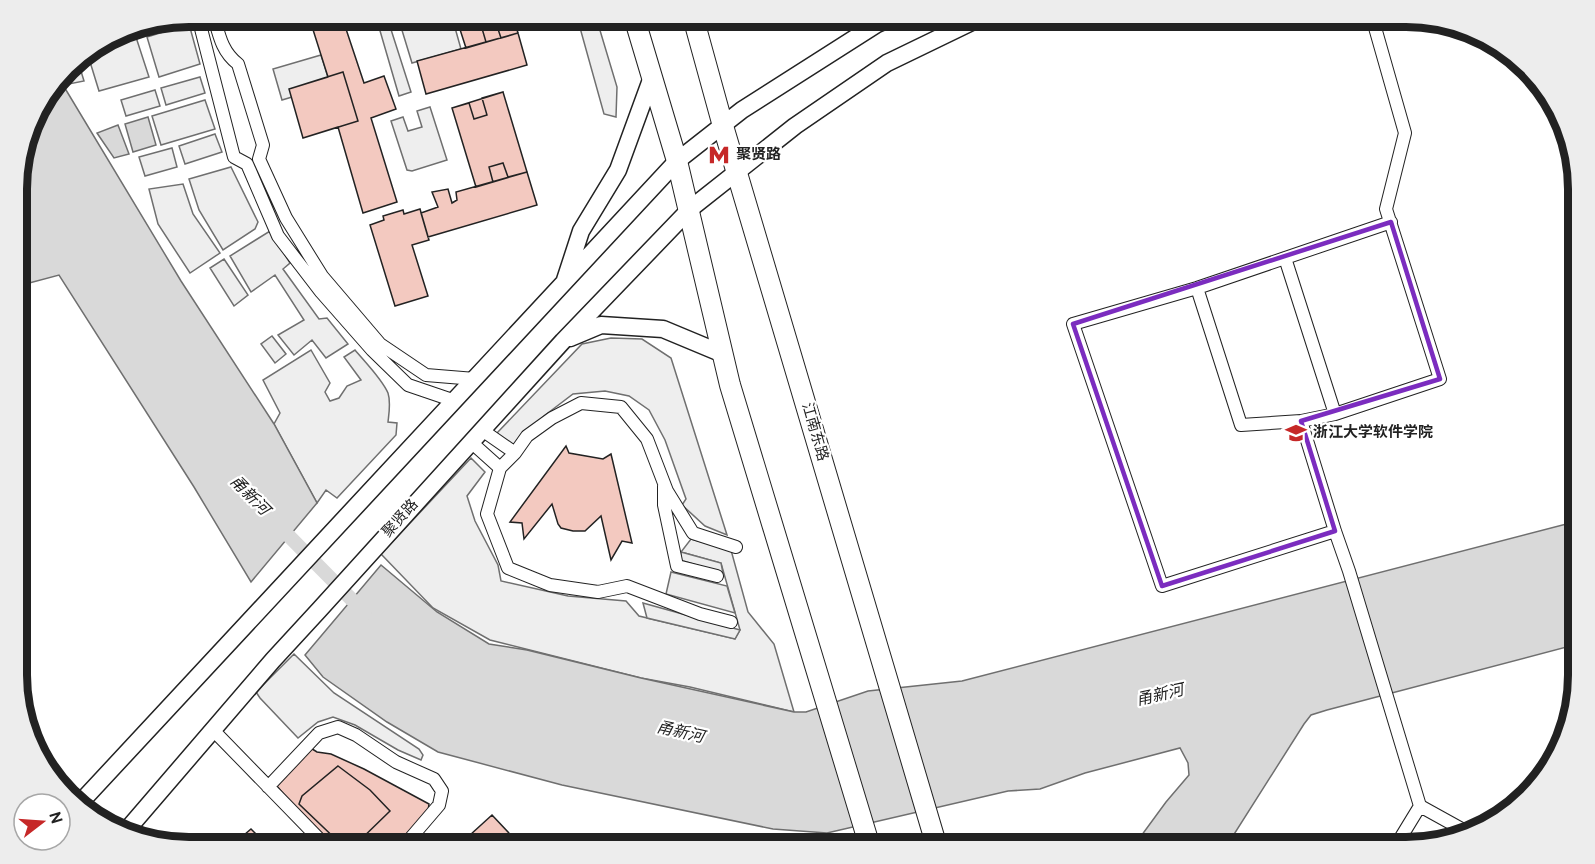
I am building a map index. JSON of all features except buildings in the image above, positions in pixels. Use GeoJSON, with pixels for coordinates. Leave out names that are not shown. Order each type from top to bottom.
{"type":"FeatureCollection","features":[{"type":"Feature","properties":{"kind":"main road"},"geometry":{"type":"LineString","coordinates":[[637,27],[690,209],[733,396],[867,837]]}},
{"type":"Feature","properties":{"kind":"main road","name":"江南东路"},"geometry":{"type":"LineString","coordinates":[[696,27],[723,126],[934,837]]}},
{"type":"Feature","properties":{"kind":"main road"},"geometry":{"type":"LineString","coordinates":[[84,799],[677,161],[742,110],[872,27]]}},
{"type":"Feature","properties":{"kind":"main road","name":"聚贤路"},"geometry":{"type":"LineString","coordinates":[[131,825],[320,609],[476,436],[563,341],[690,209],[795,126],[887,63],[960,27]]}},
{"type":"Feature","properties":{"kind":"main road"},"geometry":{"type":"LineString","coordinates":[[563,285],[581,231],[618,170],[652,77]]}},
{"type":"Feature","properties":{"kind":"main road"},"geometry":{"type":"LineString","coordinates":[[563,341],[601,325],[663,329],[723,354]]}},
{"type":"Feature","properties":{"kind":"street"},"geometry":{"type":"LineString","coordinates":[[201,27],[234,158],[247,164],[278,236],[328,301],[372,350],[408,385],[449,407]]}},
{"type":"Feature","properties":{"kind":"street"},"geometry":{"type":"LineString","coordinates":[[217,27],[228,57],[238,64],[263,144],[259,159],[286,218],[322,276],[380,344],[426,375],[475,379]]}},
{"type":"Feature","properties":{"kind":"street"},"geometry":{"type":"LineString","coordinates":[[1197,288],[1241,425],[1300,421],[1335,414],[1440,380],[1386,209],[1405,133],[1375,27]]}},
{"type":"Feature","properties":{"kind":"street"},"geometry":{"type":"LineString","coordinates":[[1335,531],[1162,586],[1073,324],[1197,288],[1391,222]]}},
{"type":"Feature","properties":{"kind":"street"},"geometry":{"type":"LineString","coordinates":[[1285,258],[1335,414]]}},
{"type":"Feature","properties":{"kind":"street"},"geometry":{"type":"LineString","coordinates":[[731,622],[700,614],[627,586],[598,592],[550,585],[508,568],[487,514],[500,468],[527,436],[552,418],[581,403],[621,407],[647,439],[668,491],[693,533],[736,547]]}},
{"type":"Feature","properties":{"kind":"street"},"geometry":{"type":"LineString","coordinates":[[1300,421],[1349,571],[1420,806],[1459,828]]}},
{"type":"Feature","properties":{"kind":"street"},"geometry":{"type":"LineString","coordinates":[[476,436],[515,453]]}},
{"type":"Feature","properties":{"kind":"street"},"geometry":{"type":"LineString","coordinates":[[476,436],[500,468]]}},
{"type":"Feature","properties":{"kind":"street"},"geometry":{"type":"LineString","coordinates":[[664,482],[664,505],[677,566],[717,576]]}},
{"type":"Feature","properties":{"kind":"street"},"geometry":{"type":"LineString","coordinates":[[268,787],[319,732],[338,727],[356,735],[396,762],[434,779],[442,791],[439,805],[412,837]]}},
{"type":"Feature","properties":{"kind":"street"},"geometry":{"type":"LineString","coordinates":[[213,730],[316,837]]}},
{"type":"Feature","properties":{"kind":"street"},"geometry":{"type":"LineString","coordinates":[[1401,837],[1420,806]]}},
{"type":"Feature","properties":{"kind":"highlighted area"},"geometry":{"type":"Polygon","coordinates":[[[1391,222],[1440,379],[1301,421],[1335,531],[1162,586],[1073,324],[1391,222]]]}},
{"type":"Feature","properties":{"kind":"shaded area"},"geometry":{"type":"Polygon","coordinates":[[[179,27],[190,27],[200,64],[159,77],[147,37],[179,27]]]}},
{"type":"Feature","properties":{"kind":"shaded area"},"geometry":{"type":"Polygon","coordinates":[[[379,27],[390,27],[411,92],[399,96],[379,27]]]}},
{"type":"Feature","properties":{"kind":"shaded area"},"geometry":{"type":"Polygon","coordinates":[[[401,27],[455,27],[461,49],[412,63],[401,27]]]}},
{"type":"Feature","properties":{"kind":"shaded area"},"geometry":{"type":"Polygon","coordinates":[[[580,27],[599,27],[617,87],[616,117],[604,114],[580,27]]]}},
{"type":"Feature","properties":{"kind":"shaded area"},"geometry":{"type":"Polygon","coordinates":[[[136,36],[149,77],[99,91],[90,61],[108,49],[136,36]]]}},
{"type":"Feature","properties":{"kind":"shaded area"},"geometry":{"type":"Polygon","coordinates":[[[321,55],[328,77],[282,100],[273,69],[321,55]]]}},
{"type":"Feature","properties":{"kind":"shaded area"},"geometry":{"type":"Polygon","coordinates":[[[80,69],[84,81],[65,85],[80,69]]]}},
{"type":"Feature","properties":{"kind":"shaded area"},"geometry":{"type":"Polygon","coordinates":[[[200,77],[205,93],[166,105],[161,88],[200,77]]]}},
{"type":"Feature","properties":{"kind":"shaded area"},"geometry":{"type":"Polygon","coordinates":[[[155,90],[160,106],[126,116],[121,100],[155,90]]]}},
{"type":"Feature","properties":{"kind":"shaded area"},"geometry":{"type":"Polygon","coordinates":[[[205,100],[215,129],[161,145],[152,116],[205,100]]]}},
{"type":"Feature","properties":{"kind":"shaded area"},"geometry":{"type":"Polygon","coordinates":[[[430,107],[447,160],[412,171],[407,170],[391,121],[403,117],[408,131],[422,127],[417,111],[430,107]]]}},
{"type":"Feature","properties":{"kind":"shaded area"},"geometry":{"type":"Polygon","coordinates":[[[215,134],[222,152],[185,164],[179,146],[215,134]]]}},
{"type":"Feature","properties":{"kind":"shaded area"},"geometry":{"type":"Polygon","coordinates":[[[172,148],[177,167],[145,176],[139,157],[172,148]]]}},
{"type":"Feature","properties":{"kind":"shaded area"},"geometry":{"type":"Polygon","coordinates":[[[231,167],[258,222],[255,229],[223,250],[199,210],[189,179],[231,167]]]}},
{"type":"Feature","properties":{"kind":"shaded area"},"geometry":{"type":"Polygon","coordinates":[[[183,184],[193,214],[220,253],[190,273],[158,224],[149,189],[183,184]]]}},
{"type":"Feature","properties":{"kind":"shaded area"},"geometry":{"type":"Polygon","coordinates":[[[270,231],[290,263],[283,269],[319,319],[327,318],[348,344],[326,358],[312,340],[294,355],[278,335],[304,320],[275,275],[251,292],[230,256],[270,231]]]}},
{"type":"Feature","properties":{"kind":"shaded area"},"geometry":{"type":"Polygon","coordinates":[[[224,259],[248,295],[234,306],[210,268],[224,259]]]}},
{"type":"Feature","properties":{"kind":"shaded area"},"geometry":{"type":"Polygon","coordinates":[[[272,336],[286,354],[275,363],[261,344],[272,336]]]}},
{"type":"Feature","properties":{"kind":"shaded area"},"geometry":{"type":"Polygon","coordinates":[[[611,338],[642,339],[671,358],[727,535],[705,526],[682,505],[686,499],[665,440],[649,410],[629,396],[605,391],[573,394],[544,416],[511,450],[497,433],[582,344],[611,338]]]}},
{"type":"Feature","properties":{"kind":"shaded area"},"geometry":{"type":"Polygon","coordinates":[[[311,350],[330,383],[325,392],[330,401],[339,398],[347,386],[361,380],[344,357],[355,350],[378,376],[388,393],[390,408],[388,422],[397,423],[396,435],[337,498],[326,490],[317,503],[274,424],[280,413],[263,380],[311,350]]]}},
{"type":"Feature","properties":{"kind":"shaded area"},"geometry":{"type":"Polygon","coordinates":[[[471,458],[485,472],[467,496],[475,521],[498,565],[501,581],[568,596],[626,601],[639,616],[735,639],[740,630],[721,563],[681,552],[691,539],[731,550],[748,612],[774,644],[794,712],[690,687],[641,678],[490,640],[433,608],[381,554],[471,458]]]}},
{"type":"Feature","properties":{"kind":"shaded area"},"geometry":{"type":"Polygon","coordinates":[[[681,552],[721,563],[723,573],[680,560],[681,552]]]}},
{"type":"Feature","properties":{"kind":"shaded area"},"geometry":{"type":"Polygon","coordinates":[[[671,572],[727,586],[735,613],[666,594],[671,572]]]}},
{"type":"Feature","properties":{"kind":"shaded area"},"geometry":{"type":"Polygon","coordinates":[[[643,603],[740,630],[735,639],[647,618],[643,603]]]}},
{"type":"Feature","properties":{"kind":"shaded area"},"geometry":{"type":"Polygon","coordinates":[[[294,654],[334,693],[419,749],[423,755],[421,760],[398,750],[355,725],[333,717],[318,722],[298,738],[256,692],[294,654]]]}},
{"type":"Feature","properties":{"kind":"water"},"geometry":{"type":"Polygon","coordinates":[[[64,86],[181,281],[274,424],[317,503],[251,582],[194,487],[59,275],[27,284],[27,178],[39,127],[64,86]]]}},
{"type":"Feature","properties":{"kind":"water"},"geometry":{"type":"Polygon","coordinates":[[[148,117],[156,145],[133,152],[125,124],[148,117]]]}},
{"type":"Feature","properties":{"kind":"water"},"geometry":{"type":"Polygon","coordinates":[[[118,125],[129,154],[114,158],[97,133],[118,125]]]}},
{"type":"Feature","properties":{"kind":"water"},"geometry":{"type":"Polygon","coordinates":[[[1568,524],[1568,647],[1311,715],[1232,837],[1140,837],[1189,775],[1188,763],[1180,748],[1085,773],[1040,789],[1008,791],[827,833],[773,829],[562,785],[438,752],[387,722],[323,677],[305,655],[381,565],[437,612],[489,644],[527,650],[794,712],[806,712],[868,691],[962,681],[1568,524]]]}},
{"type":"Feature","properties":{"kind":"waterway","name":"甬新河"},"geometry":{"type":"LineString","coordinates":[[277,524],[365,613]]}},
{"type":"Feature","properties":{"kind":"place","name":"聚贤路"},"geometry":{"type":"Point","coordinates":[719,155]}},
{"type":"Feature","properties":{"kind":"place","name":"浙江大学软件学院"},"geometry":{"type":"Point","coordinates":[1296,433]}}]}
